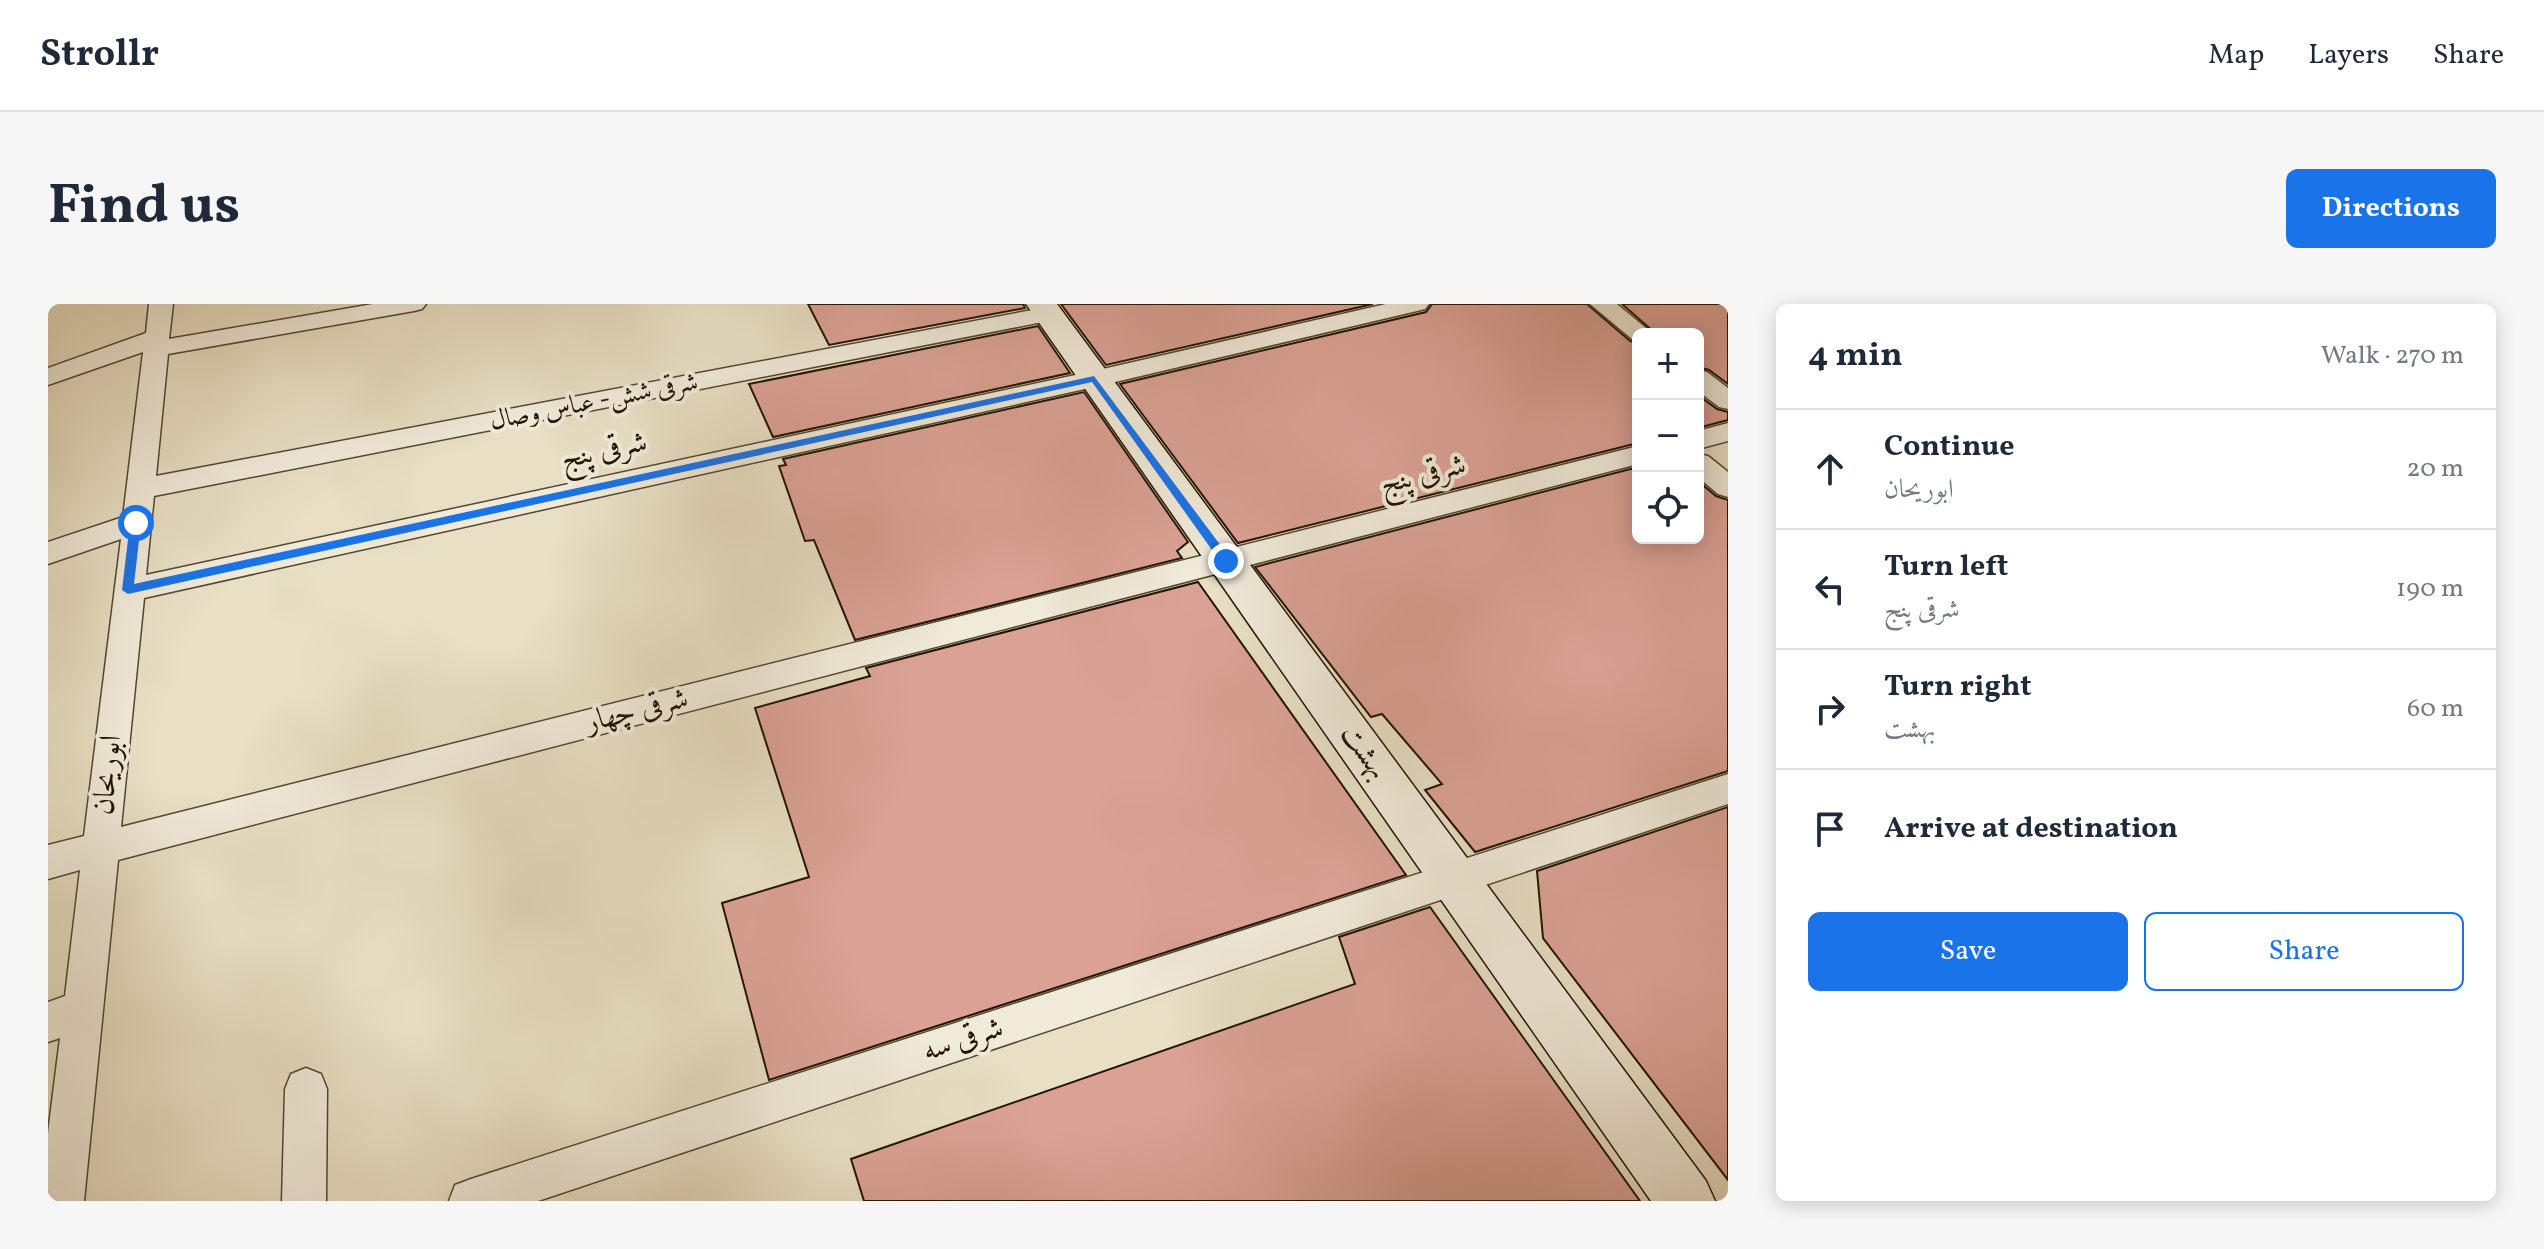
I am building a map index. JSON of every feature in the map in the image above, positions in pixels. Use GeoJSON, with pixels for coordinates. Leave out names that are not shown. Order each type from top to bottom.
{"type":"FeatureCollection","features":[{"type":"Feature","properties":{"kind":"street","name":"ابوریحان"},"geometry":{"type":"LineString","coordinates":[[62,1201],[65,1016],[100,849],[161,304]]}},
{"type":"Feature","properties":{"kind":"street"},"geometry":{"type":"LineString","coordinates":[[48,377],[155,344],[414,304]]}},
{"type":"Feature","properties":{"kind":"street","name":"شرقی پنج"},"geometry":{"type":"LineString","coordinates":[[128,590],[1094,379],[1417,304]]}},
{"type":"Feature","properties":{"kind":"street"},"geometry":{"type":"LineString","coordinates":[[1602,304],[1633,328]]}},
{"type":"Feature","properties":{"kind":"street","name":"بهشت"},"geometry":{"type":"LineString","coordinates":[[1044,309],[1686,1201]]}},
{"type":"Feature","properties":{"kind":"street","name":"شرقی شش- عباس وصال"},"geometry":{"type":"LineString","coordinates":[[139,489],[1044,309]]}},
{"type":"Feature","properties":{"kind":"street"},"geometry":{"type":"LineString","coordinates":[[1704,383],[1728,401]]}},
{"type":"Feature","properties":{"kind":"street"},"geometry":{"type":"LineString","coordinates":[[1704,438],[1728,432]]}},
{"type":"Feature","properties":{"kind":"street","name":"شرقی پنج"},"geometry":{"type":"LineString","coordinates":[[1226,561],[1632,457]]}},
{"type":"Feature","properties":{"kind":"street"},"geometry":{"type":"LineString","coordinates":[[1704,468],[1728,487]]}},
{"type":"Feature","properties":{"kind":"street"},"geometry":{"type":"LineString","coordinates":[[48,553],[136,523]]}},
{"type":"Feature","properties":{"kind":"street","name":"شرقی چهار"},"geometry":{"type":"LineString","coordinates":[[48,862],[1226,561]]}},
{"type":"Feature","properties":{"kind":"street"},"geometry":{"type":"LineString","coordinates":[[1455,879],[1728,789]]}},
{"type":"Feature","properties":{"kind":"street","name":"شرقی سه"},"geometry":{"type":"LineString","coordinates":[[471,1201],[1455,879]]}},
{"type":"Feature","properties":{"kind":"street"},"geometry":{"type":"LineString","coordinates":[[304,1201],[306,1089]]}},
{"type":"Feature","properties":{"kind":"building"},"geometry":{"type":"Polygon","coordinates":[[[808,304],[1023,304],[1025,308],[829,345],[808,304]]]}},
{"type":"Feature","properties":{"kind":"building"},"geometry":{"type":"Polygon","coordinates":[[[1061,304],[1373,304],[1106,365],[1061,304]]]}},
{"type":"Feature","properties":{"kind":"building"},"geometry":{"type":"Polygon","coordinates":[[[1432,304],[1587,304],[1632,342],[1632,444],[1238,543],[1120,384],[1426,312],[1432,304]]]}},
{"type":"Feature","properties":{"kind":"building"},"geometry":{"type":"Polygon","coordinates":[[[1622,304],[1728,304],[1728,384],[1704,369],[1704,328],[1649,328],[1622,304]]]}},
{"type":"Feature","properties":{"kind":"building"},"geometry":{"type":"Polygon","coordinates":[[[1038,326],[1070,373],[773,437],[749,384],[1038,326]]]}},
{"type":"Feature","properties":{"kind":"building"},"geometry":{"type":"Polygon","coordinates":[[[1084,392],[1188,542],[1177,551],[1182,558],[855,640],[814,540],[805,541],[779,466],[786,465],[783,459],[1084,392]]]}},
{"type":"Feature","properties":{"kind":"building"},"geometry":{"type":"Polygon","coordinates":[[[1704,399],[1717,409],[1728,412],[1728,420],[1704,426],[1704,399]]]}},
{"type":"Feature","properties":{"kind":"building"},"geometry":{"type":"Polygon","coordinates":[[[1632,469],[1632,544],[1704,544],[1704,486],[1716,496],[1728,500],[1728,771],[1475,852],[1425,790],[1442,784],[1382,714],[1371,717],[1255,567],[1632,469]]]}},
{"type":"Feature","properties":{"kind":"building"},"geometry":{"type":"Polygon","coordinates":[[[1198,582],[1406,875],[769,1080],[722,903],[809,877],[755,708],[870,676],[866,668],[1198,582]]]}},
{"type":"Feature","properties":{"kind":"building"},"geometry":{"type":"Polygon","coordinates":[[[1728,807],[1728,1180],[1543,938],[1537,871],[1728,807]]]}},
{"type":"Feature","properties":{"kind":"building"},"geometry":{"type":"Polygon","coordinates":[[[1430,907],[1640,1201],[864,1201],[851,1159],[1355,984],[1339,937],[1430,907]]]}},
{"type":"Feature","properties":{"kind":"route"},"geometry":{"type":"LineString","coordinates":[[136,523],[128,590],[1094,379],[1226,561]]}}]}
